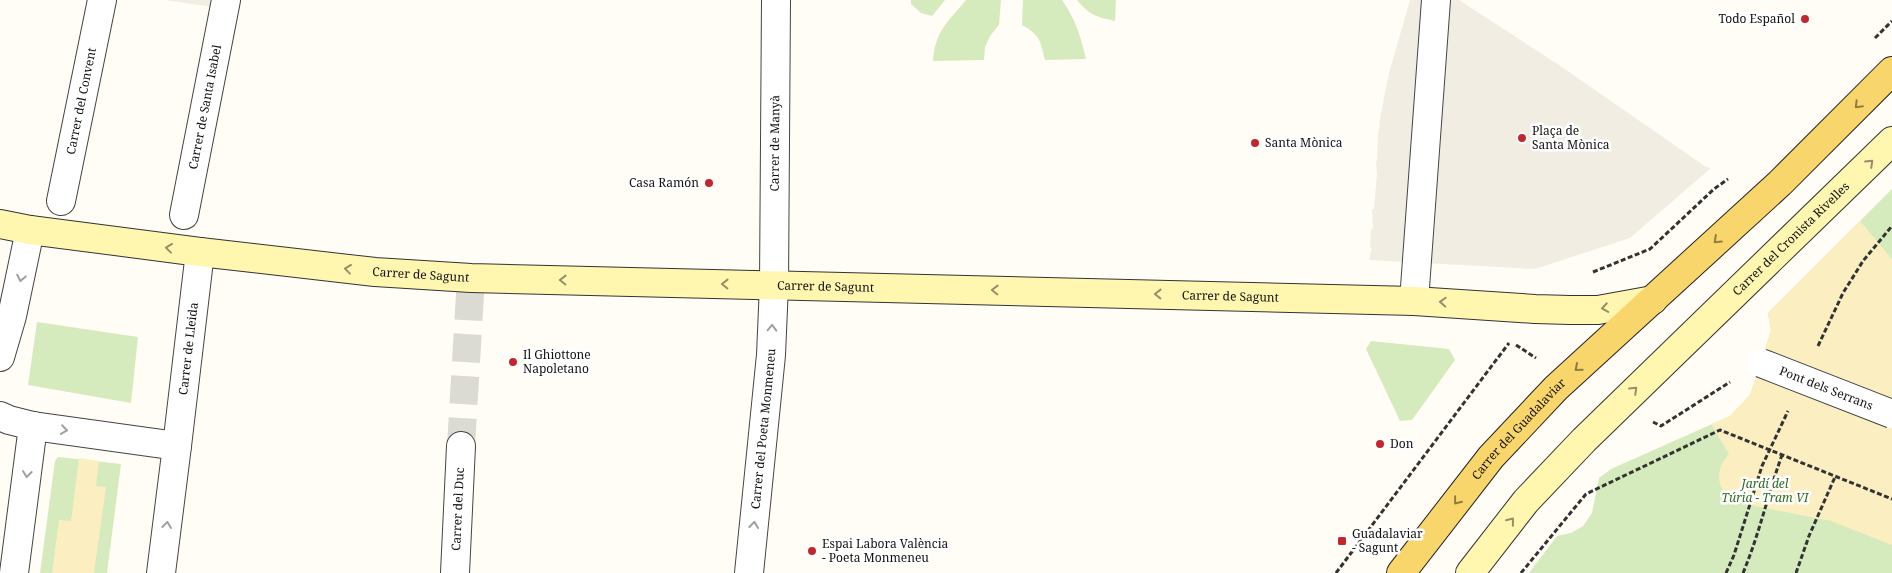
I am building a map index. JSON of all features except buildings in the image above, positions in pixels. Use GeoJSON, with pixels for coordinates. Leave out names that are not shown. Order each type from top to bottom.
{"type":"FeatureCollection","features":[{"type":"Feature","properties":{"kind":"main road"},"geometry":{"type":"LineString","coordinates":[[1653,300],[1780,183],[1892,71]]}},
{"type":"Feature","properties":{"kind":"main road","name":"Carrer del Guadalaviar"},"geometry":{"type":"LineString","coordinates":[[1401,573],[1491,457],[1562,382],[1653,300]]}},
{"type":"Feature","properties":{"kind":"street","name":"Carrer del Convent"},"geometry":{"type":"LineString","coordinates":[[61,201],[102,0]]}},
{"type":"Feature","properties":{"kind":"street","name":"Carrer de Santa Isabel"},"geometry":{"type":"LineString","coordinates":[[184,215],[226,0]]}},
{"type":"Feature","properties":{"kind":"street","name":"Carrer de Manyà"},"geometry":{"type":"LineString","coordinates":[[774,285],[776,0]]}},
{"type":"Feature","properties":{"kind":"street"},"geometry":{"type":"LineString","coordinates":[[1414,300],[1436,0]]}},
{"type":"Feature","properties":{"kind":"street","name":"Carrer del Cronista Rivelles"},"geometry":{"type":"LineString","coordinates":[[1470,573],[1526,501],[1620,404],[1892,141]]}},
{"type":"Feature","properties":{"kind":"street","name":"Carrer de Sagunt"},"geometry":{"type":"LineString","coordinates":[[0,224],[30,230],[200,252],[375,272],[471,278],[1414,300],[1570,310],[1598,310],[1653,300]]}},
{"type":"Feature","properties":{"kind":"street"},"geometry":{"type":"LineString","coordinates":[[0,357],[12,316],[30,230]]}},
{"type":"Feature","properties":{"kind":"street","name":"Carrer de Lleida"},"geometry":{"type":"LineString","coordinates":[[161,573],[178,446],[200,252]]}},
{"type":"Feature","properties":{"kind":"street","name":"Carrer del Poeta Monmeneu"},"geometry":{"type":"LineString","coordinates":[[749,573],[771,355],[774,285]]}},
{"type":"Feature","properties":{"kind":"street","name":"Pont dels Serrans"},"geometry":{"type":"LineString","coordinates":[[1760,362],[1892,414]]}},
{"type":"Feature","properties":{"kind":"street"},"geometry":{"type":"LineString","coordinates":[[0,416],[33,426],[178,446]]}},
{"type":"Feature","properties":{"kind":"street"},"geometry":{"type":"LineString","coordinates":[[14,573],[33,426]]}},
{"type":"Feature","properties":{"kind":"street","name":"Carrer del Duc"},"geometry":{"type":"LineString","coordinates":[[455,573],[461,446]]}},
{"type":"Feature","properties":{"kind":"path"},"geometry":{"type":"LineString","coordinates":[[1586,275],[1650,249],[1714,189]]}},
{"type":"Feature","properties":{"kind":"path"},"geometry":{"type":"LineString","coordinates":[[1336,573],[1511,342],[1536,358]]}},
{"type":"Feature","properties":{"kind":"path"},"geometry":{"type":"LineString","coordinates":[[1661,426],[1760,362]]}},
{"type":"Feature","properties":{"kind":"path"},"geometry":{"type":"LineString","coordinates":[[1521,573],[1586,494],[1720,430],[1892,499]]}},
{"type":"Feature","properties":{"kind":"path"},"geometry":{"type":"LineString","coordinates":[[1743,573],[1759,530],[1772,482],[1782,455]]}},
{"type":"Feature","properties":{"kind":"path"},"geometry":{"type":"LineString","coordinates":[[1796,573],[1809,536],[1836,477]]}},
{"type":"Feature","properties":{"kind":"green space"},"geometry":{"type":"Polygon","coordinates":[[[911,0],[945,0],[932,16],[921,13],[911,4],[911,0]]]}},
{"type":"Feature","properties":{"kind":"green space"},"geometry":{"type":"Polygon","coordinates":[[[966,0],[1001,0],[999,25],[990,36],[985,47],[984,60],[933,61],[936,42],[940,34],[948,21],[966,0]]]}},
{"type":"Feature","properties":{"kind":"green space"},"geometry":{"type":"Polygon","coordinates":[[[1023,0],[1062,0],[1077,28],[1086,59],[1045,60],[1036,35],[1022,25],[1023,0]]]}},
{"type":"Feature","properties":{"kind":"green space"},"geometry":{"type":"Polygon","coordinates":[[[1077,0],[1116,0],[1115,21],[1094,15],[1077,0]]]}},
{"type":"Feature","properties":{"kind":"green space","name":"Jardí del Túria - Tram VI"},"geometry":{"type":"Polygon","coordinates":[[[1892,189],[1892,573],[1529,573],[1557,536],[1571,533],[1583,526],[1592,513],[1599,478],[1611,469],[1730,416],[1750,395],[1771,331],[1768,313],[1892,189]]]}},
{"type":"Feature","properties":{"kind":"green space"},"geometry":{"type":"Polygon","coordinates":[[[37,322],[138,337],[131,403],[28,385],[37,322]]]}},
{"type":"Feature","properties":{"kind":"green space"},"geometry":{"type":"Polygon","coordinates":[[[1371,341],[1449,349],[1455,360],[1412,420],[1400,421],[1366,349],[1371,341]]]}},
{"type":"Feature","properties":{"kind":"green space"},"geometry":{"type":"Polygon","coordinates":[[[58,457],[121,464],[107,573],[40,573],[55,461],[58,457]]]}},
{"type":"Feature","properties":{"kind":"sand"},"geometry":{"type":"Polygon","coordinates":[[[1860,221],[1892,259],[1892,545],[1831,521],[1735,502],[1724,492],[1721,486],[1719,473],[1724,460],[1729,454],[1711,424],[1730,416],[1750,395],[1771,331],[1768,313],[1860,221]]]}},
{"type":"Feature","properties":{"kind":"sand"},"geometry":{"type":"Polygon","coordinates":[[[79,458],[99,461],[96,486],[106,487],[94,573],[52,573],[59,520],[71,521],[79,458]]]}},
{"type":"Feature","properties":{"kind":"shaded area"},"geometry":{"type":"Polygon","coordinates":[[[165,0],[214,0],[213,7],[165,0]]]}},
{"type":"Feature","properties":{"kind":"shaded area","name":"Plaça de Santa Mònica"},"geometry":{"type":"Polygon","coordinates":[[[1410,0],[1459,0],[1562,67],[1706,167],[1711,168],[1630,238],[1535,269],[1369,260],[1372,248],[1370,248],[1371,229],[1373,229],[1372,209],[1374,209],[1377,174],[1376,161],[1379,124],[1389,73],[1410,0]]]}},
{"type":"Feature","properties":{"kind":"tunnel"},"geometry":{"type":"LineString","coordinates":[[461,446],[471,278]]}},
{"type":"Feature","properties":{"kind":"place","name":"Todo Español"},"geometry":{"type":"Point","coordinates":[1805,19]}},
{"type":"Feature","properties":{"kind":"place","name":"Plaça de Santa Mònica"},"geometry":{"type":"Point","coordinates":[1522,138]}},
{"type":"Feature","properties":{"kind":"place","name":"Santa Mònica"},"geometry":{"type":"Point","coordinates":[1255,143]}},
{"type":"Feature","properties":{"kind":"place","name":"Casa Ramón"},"geometry":{"type":"Point","coordinates":[709,183]}},
{"type":"Feature","properties":{"kind":"place","name":"Il Ghiottone Napoletano"},"geometry":{"type":"Point","coordinates":[513,362]}},
{"type":"Feature","properties":{"kind":"place","name":"Don"},"geometry":{"type":"Point","coordinates":[1380,444]}},
{"type":"Feature","properties":{"kind":"place","name":"Guadalaviar - Sagunt"},"geometry":{"type":"Point","coordinates":[1342,541]}},
{"type":"Feature","properties":{"kind":"place","name":"Espai Labora València - Poeta Monmeneu"},"geometry":{"type":"Point","coordinates":[812,551]}}]}
